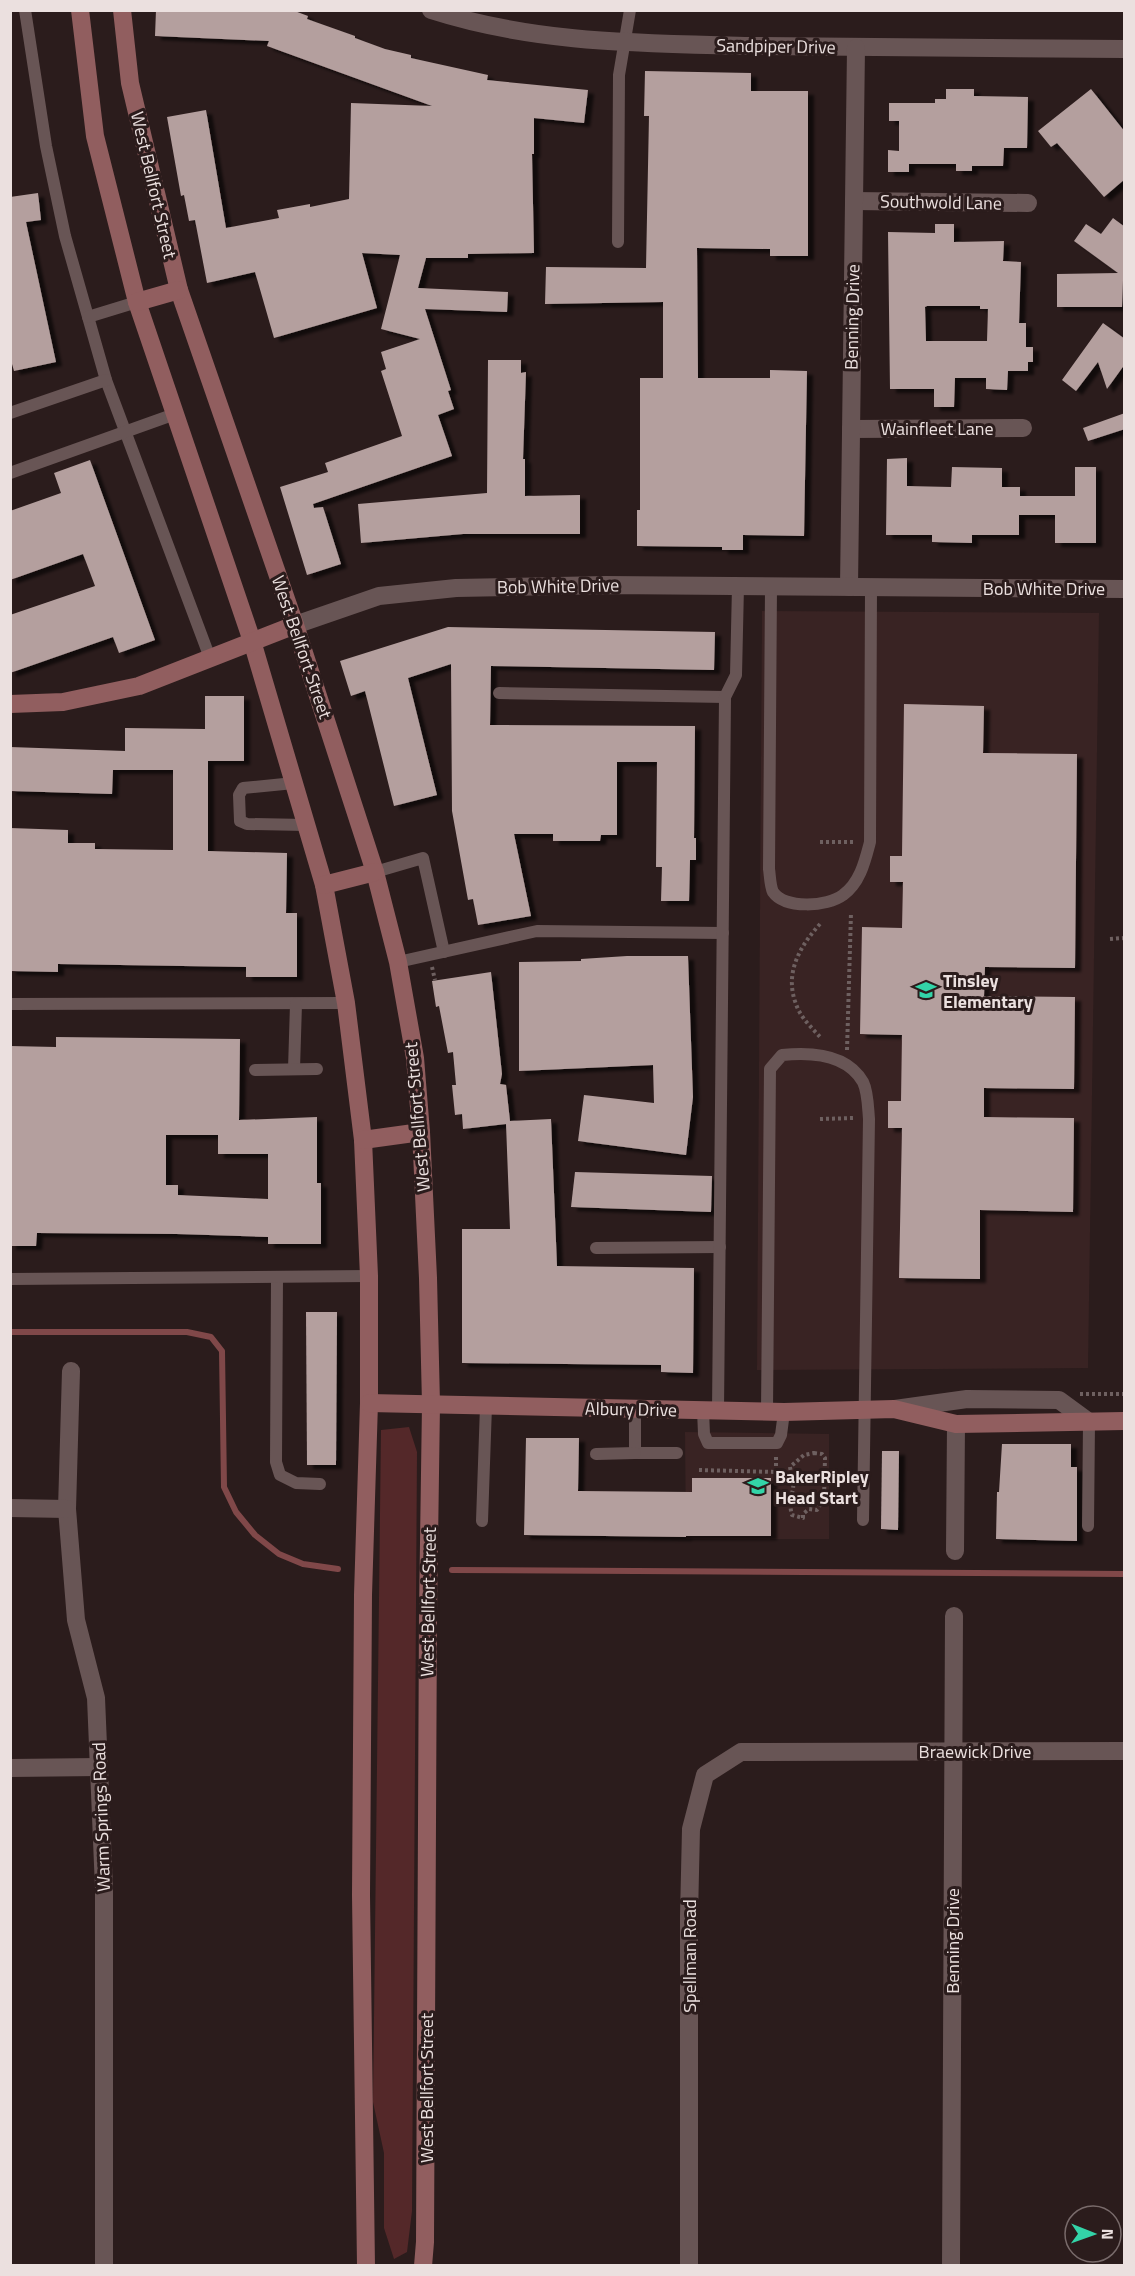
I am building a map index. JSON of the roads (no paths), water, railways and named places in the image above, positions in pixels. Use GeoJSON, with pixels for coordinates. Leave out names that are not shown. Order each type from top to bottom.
{"type":"FeatureCollection","features":[{"type":"Feature","properties":{"kind":"main road"},"geometry":{"type":"LineString","coordinates":[[80,10],[95,136],[137,302],[252,641],[324,885],[346,1003],[363,1140],[369,1276],[369,1403],[363,1595],[361,1884],[366,2265]]}},
{"type":"Feature","properties":{"kind":"main road","name":"West Bellfort Street"},"geometry":{"type":"LineString","coordinates":[[122,10],[130,83],[178,290],[296,625],[375,872],[398,962],[414,1058],[421,1132],[431,1404],[423,2265]]}},
{"type":"Feature","properties":{"kind":"main road"},"geometry":{"type":"LineString","coordinates":[[137,302],[178,290]]}},
{"type":"Feature","properties":{"kind":"main road","name":"Bob White Drive"},"geometry":{"type":"LineString","coordinates":[[10,704],[63,702],[139,686],[296,625]]}},
{"type":"Feature","properties":{"kind":"main road"},"geometry":{"type":"LineString","coordinates":[[324,885],[375,872]]}},
{"type":"Feature","properties":{"kind":"main road"},"geometry":{"type":"LineString","coordinates":[[363,1140],[421,1132]]}},
{"type":"Feature","properties":{"kind":"main road","name":"Albury Drive"},"geometry":{"type":"LineString","coordinates":[[369,1403],[775,1412],[894,1409],[956,1424],[1125,1421]]}},
{"type":"Feature","properties":{"kind":"street","name":"Sandpiper Drive"},"geometry":{"type":"LineString","coordinates":[[431,10],[528,34],[626,43],[856,48],[1125,49]]}},
{"type":"Feature","properties":{"kind":"street","name":"Benning Drive"},"geometry":{"type":"LineString","coordinates":[[849,587],[856,48]]}},
{"type":"Feature","properties":{"kind":"street","name":"Southwold Lane"},"geometry":{"type":"LineString","coordinates":[[854,201],[1028,203]]}},
{"type":"Feature","properties":{"kind":"street","name":"Wainfleet Lane"},"geometry":{"type":"LineString","coordinates":[[851,429],[1023,428]]}},
{"type":"Feature","properties":{"kind":"street","name":"Bob White Drive"},"geometry":{"type":"LineString","coordinates":[[296,625],[379,596],[456,588],[606,585],[1125,589]]}},
{"type":"Feature","properties":{"kind":"street","name":"Warm Springs Road"},"geometry":{"type":"LineString","coordinates":[[71,1371],[67,1509],[76,1620],[96,1698],[104,1888],[104,2265]]}},
{"type":"Feature","properties":{"kind":"street","name":"Albury Drive"},"geometry":{"type":"LineString","coordinates":[[894,1409],[967,1399],[1059,1400],[1089,1422]]}},
{"type":"Feature","properties":{"kind":"street"},"geometry":{"type":"LineString","coordinates":[[955,1551],[956,1424]]}},
{"type":"Feature","properties":{"kind":"street"},"geometry":{"type":"LineString","coordinates":[[10,1508],[67,1509]]}},
{"type":"Feature","properties":{"kind":"street","name":"Benning Drive"},"geometry":{"type":"LineString","coordinates":[[951,2265],[954,1616]]}},
{"type":"Feature","properties":{"kind":"street","name":"Braewick Drive"},"geometry":{"type":"LineString","coordinates":[[825,1751],[1125,1751]]}},
{"type":"Feature","properties":{"kind":"street","name":"Spellman Road"},"geometry":{"type":"LineString","coordinates":[[689,2265],[689,1916],[692,1829],[705,1775],[741,1752],[825,1751]]}},
{"type":"Feature","properties":{"kind":"street"},"geometry":{"type":"LineString","coordinates":[[10,1768],[99,1767]]}},
{"type":"Feature","properties":{"kind":"lane"},"geometry":{"type":"LineString","coordinates":[[25,10],[46,146],[65,236],[106,381],[210,658]]}},
{"type":"Feature","properties":{"kind":"lane"},"geometry":{"type":"LineString","coordinates":[[618,242],[619,75],[630,10]]}},
{"type":"Feature","properties":{"kind":"lane"},"geometry":{"type":"LineString","coordinates":[[88,317],[137,302]]}},
{"type":"Feature","properties":{"kind":"lane"},"geometry":{"type":"LineString","coordinates":[[10,413],[106,381]]}},
{"type":"Feature","properties":{"kind":"lane"},"geometry":{"type":"LineString","coordinates":[[10,473],[125,434],[175,414]]}},
{"type":"Feature","properties":{"kind":"lane"},"geometry":{"type":"LineString","coordinates":[[738,586],[736,675],[725,697],[720,1247],[711,1410],[704,1434],[708,1443],[777,1443],[781,1435],[775,1412],[770,1069],[782,1055],[814,1054],[836,1060],[851,1067],[864,1083],[869,1119],[863,1520]]}},
{"type":"Feature","properties":{"kind":"lane"},"geometry":{"type":"LineString","coordinates":[[771,586],[769,869],[772,890],[784,902],[800,904],[825,903],[843,896],[856,881],[865,864],[870,842],[871,587]]}},
{"type":"Feature","properties":{"kind":"lane"},"geometry":{"type":"LineString","coordinates":[[500,693],[725,697]]}},
{"type":"Feature","properties":{"kind":"lane"},"geometry":{"type":"LineString","coordinates":[[294,783],[243,788],[239,795],[240,821],[248,824],[306,825]]}},
{"type":"Feature","properties":{"kind":"lane"},"geometry":{"type":"LineString","coordinates":[[375,872],[423,858],[444,952]]}},
{"type":"Feature","properties":{"kind":"lane"},"geometry":{"type":"LineString","coordinates":[[398,962],[537,931],[723,933]]}},
{"type":"Feature","properties":{"kind":"lane"},"geometry":{"type":"LineString","coordinates":[[10,1004],[346,1003]]}},
{"type":"Feature","properties":{"kind":"lane"},"geometry":{"type":"LineString","coordinates":[[294,1069],[296,1004]]}},
{"type":"Feature","properties":{"kind":"lane"},"geometry":{"type":"LineString","coordinates":[[255,1070],[317,1069]]}},
{"type":"Feature","properties":{"kind":"lane"},"geometry":{"type":"LineString","coordinates":[[596,1248],[720,1247]]}},
{"type":"Feature","properties":{"kind":"lane"},"geometry":{"type":"LineString","coordinates":[[276,1276],[276,1462],[280,1475],[296,1483],[320,1484]]}},
{"type":"Feature","properties":{"kind":"lane"},"geometry":{"type":"LineString","coordinates":[[10,1279],[369,1276]]}},
{"type":"Feature","properties":{"kind":"lane"},"geometry":{"type":"LineString","coordinates":[[482,1521],[486,1406]]}},
{"type":"Feature","properties":{"kind":"lane"},"geometry":{"type":"LineString","coordinates":[[635,1408],[635,1453]]}},
{"type":"Feature","properties":{"kind":"lane"},"geometry":{"type":"LineString","coordinates":[[1088,1527],[1089,1422]]}},
{"type":"Feature","properties":{"kind":"lane"},"geometry":{"type":"LineString","coordinates":[[596,1454],[677,1453]]}},
{"type":"Feature","properties":{"kind":"waterway"},"geometry":{"type":"LineString","coordinates":[[10,1332],[187,1332],[211,1337],[222,1351],[224,1487],[236,1512],[255,1535],[279,1554],[303,1564],[338,1569]]}},
{"type":"Feature","properties":{"kind":"waterway"},"geometry":{"type":"LineString","coordinates":[[452,1570],[1124,1574]]}},
{"type":"Feature","properties":{"kind":"place","name":"Tinsley Elementary"},"geometry":{"type":"Point","coordinates":[926,990]}},
{"type":"Feature","properties":{"kind":"place","name":"BakerRipley Head Start"},"geometry":{"type":"Point","coordinates":[758,1486]}}]}
